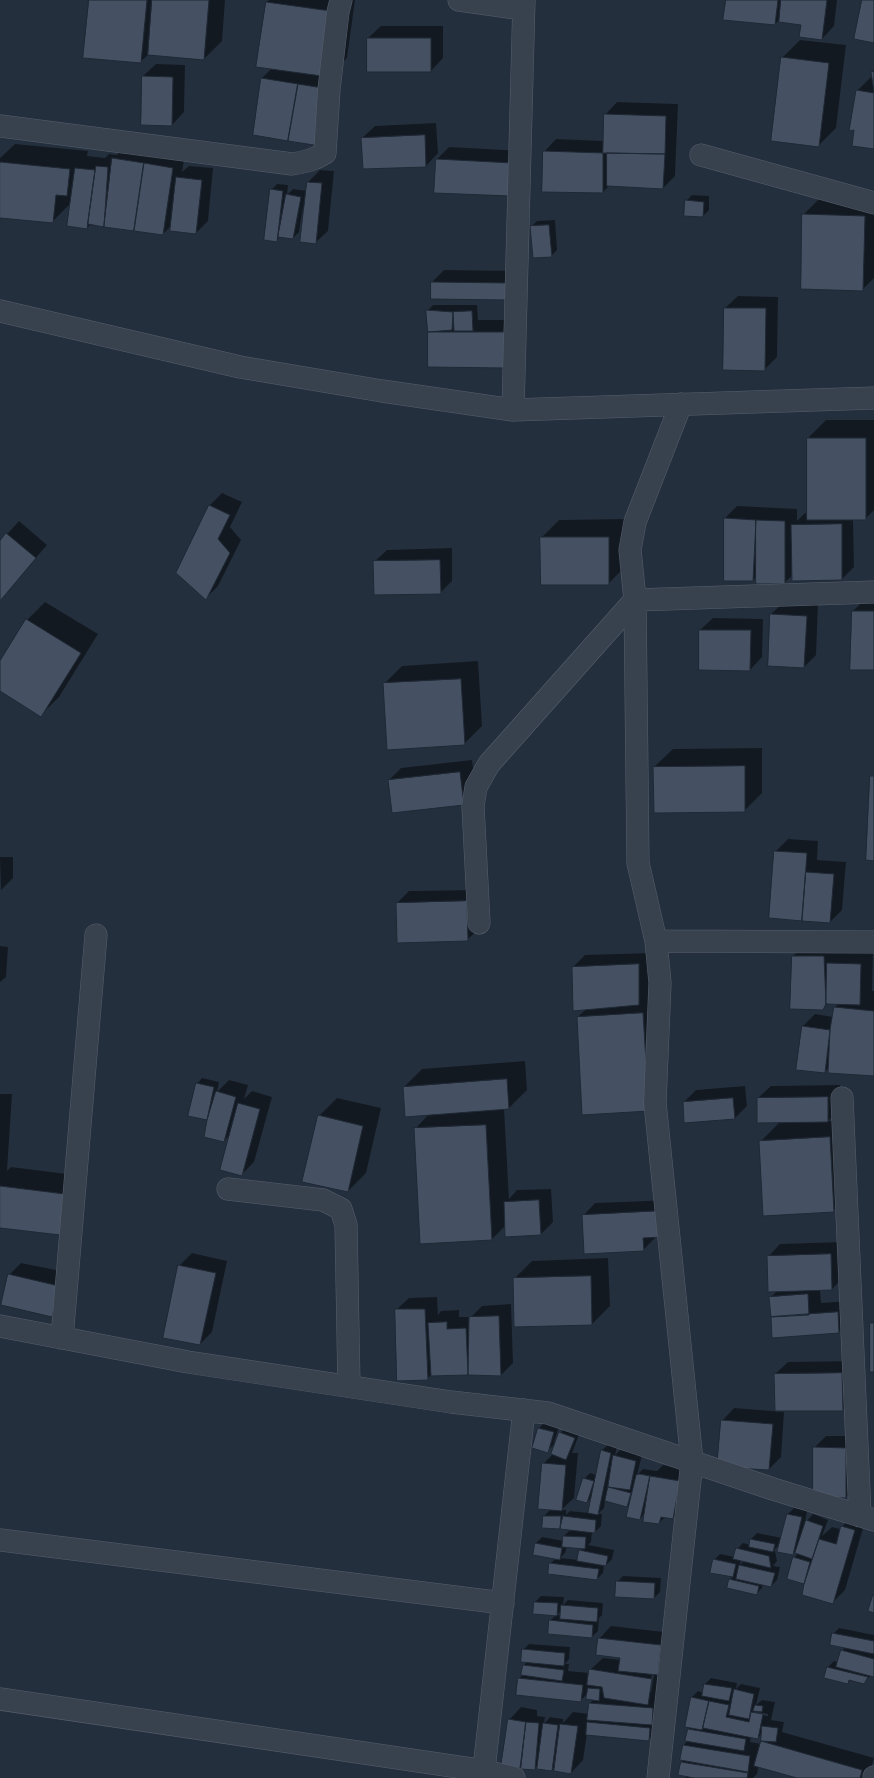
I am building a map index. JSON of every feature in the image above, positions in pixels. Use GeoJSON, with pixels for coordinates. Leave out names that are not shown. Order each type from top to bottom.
{"type":"FeatureCollection","features":[{"type":"Feature","properties":{"kind":"street"},"geometry":{"type":"LineString","coordinates":[[0,126],[292,164],[316,159],[325,153],[329,89],[341,0]]}},
{"type":"Feature","properties":{"kind":"street"},"geometry":{"type":"LineString","coordinates":[[459,0],[523,5],[513,410]]}},
{"type":"Feature","properties":{"kind":"street"},"geometry":{"type":"LineString","coordinates":[[701,155],[874,203]]}},
{"type":"Feature","properties":{"kind":"street"},"geometry":{"type":"LineString","coordinates":[[0,311],[240,367],[382,391],[513,410],[874,398]]}},
{"type":"Feature","properties":{"kind":"street"},"geometry":{"type":"LineString","coordinates":[[658,1778],[692,1461],[655,1103],[660,983],[656,941],[638,863],[635,600],[630,550],[631,535],[635,522],[681,404]]}},
{"type":"Feature","properties":{"kind":"street"},"geometry":{"type":"LineString","coordinates":[[479,923],[472,806],[476,787],[482,774],[489,764],[635,600],[874,592]]}},
{"type":"Feature","properties":{"kind":"street"},"geometry":{"type":"LineString","coordinates":[[62,1338],[96,935]]}},
{"type":"Feature","properties":{"kind":"street"},"geometry":{"type":"LineString","coordinates":[[656,941],[874,942]]}},
{"type":"Feature","properties":{"kind":"street"},"geometry":{"type":"LineString","coordinates":[[0,1326],[188,1362],[451,1402],[548,1413],[867,1518],[842,1098]]}},
{"type":"Feature","properties":{"kind":"street"},"geometry":{"type":"LineString","coordinates":[[228,1189],[323,1200],[341,1209],[346,1225],[349,1386]]}},
{"type":"Feature","properties":{"kind":"street"},"geometry":{"type":"LineString","coordinates":[[484,1774],[524,1410]]}},
{"type":"Feature","properties":{"kind":"street"},"geometry":{"type":"LineString","coordinates":[[0,1540],[503,1603]]}},
{"type":"Feature","properties":{"kind":"street"},"geometry":{"type":"LineString","coordinates":[[0,1699],[514,1778]]}},
{"type":"Feature","properties":{"kind":"building"},"geometry":{"type":"Polygon","coordinates":[[[89,0],[147,0],[141,63],[83,58],[89,0]]]}},
{"type":"Feature","properties":{"kind":"building"},"geometry":{"type":"Polygon","coordinates":[[[152,0],[209,0],[204,60],[148,55],[152,0]]]}},
{"type":"Feature","properties":{"kind":"building"},"geometry":{"type":"Polygon","coordinates":[[[726,0],[778,0],[775,25],[723,20],[726,0]]]}},
{"type":"Feature","properties":{"kind":"building"},"geometry":{"type":"Polygon","coordinates":[[[781,0],[827,0],[822,40],[799,37],[801,25],[779,22],[781,0]]]}},
{"type":"Feature","properties":{"kind":"building"},"geometry":{"type":"Polygon","coordinates":[[[862,0],[874,0],[874,43],[854,39],[862,0]]]}},
{"type":"Feature","properties":{"kind":"building"},"geometry":{"type":"Polygon","coordinates":[[[266,2],[338,12],[329,77],[256,67],[266,2]]]}},
{"type":"Feature","properties":{"kind":"building"},"geometry":{"type":"Polygon","coordinates":[[[367,38],[431,38],[431,72],[367,72],[367,38]]]}},
{"type":"Feature","properties":{"kind":"building"},"geometry":{"type":"Polygon","coordinates":[[[781,57],[829,63],[819,147],[771,141],[781,57]]]}},
{"type":"Feature","properties":{"kind":"building"},"geometry":{"type":"Polygon","coordinates":[[[871,71],[874,72],[874,93],[871,71]]]}},
{"type":"Feature","properties":{"kind":"building"},"geometry":{"type":"Polygon","coordinates":[[[142,76],[173,77],[172,126],[141,125],[142,76]]]}},
{"type":"Feature","properties":{"kind":"building"},"geometry":{"type":"Polygon","coordinates":[[[261,78],[298,84],[288,141],[253,135],[261,78]]]}},
{"type":"Feature","properties":{"kind":"building"},"geometry":{"type":"Polygon","coordinates":[[[298,84],[329,89],[320,146],[288,141],[298,84]]]}},
{"type":"Feature","properties":{"kind":"building"},"geometry":{"type":"Polygon","coordinates":[[[856,90],[874,93],[874,149],[852,146],[854,130],[849,131],[856,90]]]}},
{"type":"Feature","properties":{"kind":"building"},"geometry":{"type":"Polygon","coordinates":[[[604,114],[666,116],[665,154],[603,153],[604,114]]]}},
{"type":"Feature","properties":{"kind":"building"},"geometry":{"type":"Polygon","coordinates":[[[425,135],[426,167],[363,169],[361,138],[425,135]]]}},
{"type":"Feature","properties":{"kind":"building"},"geometry":{"type":"Polygon","coordinates":[[[543,151],[603,153],[603,193],[542,192],[543,151]]]}},
{"type":"Feature","properties":{"kind":"building"},"geometry":{"type":"Polygon","coordinates":[[[607,153],[665,154],[663,189],[607,186],[607,153]]]}},
{"type":"Feature","properties":{"kind":"building"},"geometry":{"type":"Polygon","coordinates":[[[112,158],[144,163],[134,231],[104,227],[112,158]]]}},
{"type":"Feature","properties":{"kind":"building"},"geometry":{"type":"Polygon","coordinates":[[[436,159],[513,163],[511,196],[434,193],[436,159]]]}},
{"type":"Feature","properties":{"kind":"building"},"geometry":{"type":"Polygon","coordinates":[[[0,162],[70,169],[67,196],[56,195],[53,223],[0,218],[0,162]]]}},
{"type":"Feature","properties":{"kind":"building"},"geometry":{"type":"Polygon","coordinates":[[[144,163],[173,168],[163,235],[134,231],[144,163]]]}},
{"type":"Feature","properties":{"kind":"building"},"geometry":{"type":"Polygon","coordinates":[[[96,166],[108,167],[104,227],[88,224],[96,166]]]}},
{"type":"Feature","properties":{"kind":"building"},"geometry":{"type":"Polygon","coordinates":[[[75,168],[95,170],[87,229],[67,226],[75,168]]]}},
{"type":"Feature","properties":{"kind":"building"},"geometry":{"type":"Polygon","coordinates":[[[176,177],[202,180],[196,234],[170,231],[176,177]]]}},
{"type":"Feature","properties":{"kind":"building"},"geometry":{"type":"Polygon","coordinates":[[[307,182],[322,183],[316,244],[300,242],[307,182]]]}},
{"type":"Feature","properties":{"kind":"building"},"geometry":{"type":"Polygon","coordinates":[[[270,189],[283,191],[277,242],[264,240],[270,189]]]}},
{"type":"Feature","properties":{"kind":"building"},"geometry":{"type":"Polygon","coordinates":[[[286,194],[301,197],[293,239],[278,237],[286,194]]]}},
{"type":"Feature","properties":{"kind":"building"},"geometry":{"type":"Polygon","coordinates":[[[685,200],[704,202],[703,217],[684,216],[685,200]]]}},
{"type":"Feature","properties":{"kind":"building"},"geometry":{"type":"Polygon","coordinates":[[[802,214],[865,216],[863,291],[801,289],[802,214]]]}},
{"type":"Feature","properties":{"kind":"building"},"geometry":{"type":"Polygon","coordinates":[[[549,225],[552,257],[533,258],[530,226],[549,225]]]}},
{"type":"Feature","properties":{"kind":"building"},"geometry":{"type":"Polygon","coordinates":[[[431,282],[509,283],[509,300],[431,299],[431,282]]]}},
{"type":"Feature","properties":{"kind":"building"},"geometry":{"type":"Polygon","coordinates":[[[724,308],[766,308],[765,371],[723,370],[724,308]]]}},
{"type":"Feature","properties":{"kind":"building"},"geometry":{"type":"Polygon","coordinates":[[[426,310],[453,312],[452,330],[428,332],[426,310]]]}},
{"type":"Feature","properties":{"kind":"building"},"geometry":{"type":"Polygon","coordinates":[[[472,311],[473,331],[454,331],[453,312],[472,311]]]}},
{"type":"Feature","properties":{"kind":"building"},"geometry":{"type":"Polygon","coordinates":[[[428,332],[505,332],[505,368],[428,367],[428,332]]]}},
{"type":"Feature","properties":{"kind":"building"},"geometry":{"type":"Polygon","coordinates":[[[807,438],[866,438],[866,520],[807,520],[807,438]]]}},
{"type":"Feature","properties":{"kind":"building"},"geometry":{"type":"Polygon","coordinates":[[[209,505],[230,515],[218,539],[230,553],[206,600],[176,573],[209,505]]]}},
{"type":"Feature","properties":{"kind":"building"},"geometry":{"type":"Polygon","coordinates":[[[724,518],[756,520],[753,581],[724,581],[724,518]]]}},
{"type":"Feature","properties":{"kind":"building"},"geometry":{"type":"Polygon","coordinates":[[[756,520],[785,521],[785,584],[756,584],[756,520]]]}},
{"type":"Feature","properties":{"kind":"building"},"geometry":{"type":"Polygon","coordinates":[[[842,524],[842,580],[792,581],[791,525],[842,524]]]}},
{"type":"Feature","properties":{"kind":"building"},"geometry":{"type":"Polygon","coordinates":[[[6,533],[36,558],[0,601],[0,541],[6,533]]]}},
{"type":"Feature","properties":{"kind":"building"},"geometry":{"type":"Polygon","coordinates":[[[540,537],[609,537],[609,585],[541,585],[540,537]]]}},
{"type":"Feature","properties":{"kind":"building"},"geometry":{"type":"Polygon","coordinates":[[[440,560],[441,594],[374,595],[373,561],[440,560]]]}},
{"type":"Feature","properties":{"kind":"building"},"geometry":{"type":"Polygon","coordinates":[[[852,611],[874,611],[874,670],[850,670],[852,611]]]}},
{"type":"Feature","properties":{"kind":"building"},"geometry":{"type":"Polygon","coordinates":[[[770,614],[807,616],[804,668],[768,666],[770,614]]]}},
{"type":"Feature","properties":{"kind":"building"},"geometry":{"type":"Polygon","coordinates":[[[26,619],[81,653],[41,717],[0,691],[0,661],[26,619]]]}},
{"type":"Feature","properties":{"kind":"building"},"geometry":{"type":"Polygon","coordinates":[[[699,630],[751,630],[750,671],[699,670],[699,630]]]}},
{"type":"Feature","properties":{"kind":"building"},"geometry":{"type":"Polygon","coordinates":[[[461,679],[465,745],[387,750],[383,683],[461,679]]]}},
{"type":"Feature","properties":{"kind":"building"},"geometry":{"type":"Polygon","coordinates":[[[745,766],[745,812],[654,813],[653,767],[745,766]]]}},
{"type":"Feature","properties":{"kind":"building"},"geometry":{"type":"Polygon","coordinates":[[[460,772],[464,805],[392,813],[388,780],[460,772]]]}},
{"type":"Feature","properties":{"kind":"building"},"geometry":{"type":"Polygon","coordinates":[[[870,776],[874,776],[874,861],[866,860],[870,776]]]}},
{"type":"Feature","properties":{"kind":"building"},"geometry":{"type":"Polygon","coordinates":[[[774,851],[807,853],[802,921],[769,918],[774,851]]]}},
{"type":"Feature","properties":{"kind":"building"},"geometry":{"type":"Polygon","coordinates":[[[806,872],[834,874],[830,923],[802,921],[806,872]]]}},
{"type":"Feature","properties":{"kind":"building"},"geometry":{"type":"Polygon","coordinates":[[[467,901],[468,941],[397,943],[396,903],[467,901]]]}},
{"type":"Feature","properties":{"kind":"building"},"geometry":{"type":"Polygon","coordinates":[[[792,956],[824,956],[826,1004],[823,1010],[790,1009],[792,956]]]}},
{"type":"Feature","properties":{"kind":"building"},"geometry":{"type":"Polygon","coordinates":[[[827,963],[861,964],[860,1005],[826,1004],[827,963]]]}},
{"type":"Feature","properties":{"kind":"building"},"geometry":{"type":"Polygon","coordinates":[[[639,964],[639,1005],[573,1011],[572,967],[639,964]]]}},
{"type":"Feature","properties":{"kind":"building"},"geometry":{"type":"Polygon","coordinates":[[[834,1007],[874,1011],[874,1076],[828,1073],[830,1030],[834,1007]]]}},
{"type":"Feature","properties":{"kind":"building"},"geometry":{"type":"Polygon","coordinates":[[[643,1013],[649,1111],[582,1115],[577,1017],[643,1013]]]}},
{"type":"Feature","properties":{"kind":"building"},"geometry":{"type":"Polygon","coordinates":[[[802,1026],[830,1030],[825,1073],[796,1070],[802,1026]]]}},
{"type":"Feature","properties":{"kind":"building"},"geometry":{"type":"Polygon","coordinates":[[[507,1079],[509,1109],[405,1117],[403,1087],[507,1079]]]}},
{"type":"Feature","properties":{"kind":"building"},"geometry":{"type":"Polygon","coordinates":[[[196,1083],[214,1087],[207,1120],[188,1116],[196,1083]]]}},
{"type":"Feature","properties":{"kind":"building"},"geometry":{"type":"Polygon","coordinates":[[[216,1091],[236,1097],[224,1142],[204,1137],[207,1120],[216,1091]]]}},
{"type":"Feature","properties":{"kind":"building"},"geometry":{"type":"Polygon","coordinates":[[[828,1097],[828,1122],[757,1123],[757,1098],[828,1097]]]}},
{"type":"Feature","properties":{"kind":"building"},"geometry":{"type":"Polygon","coordinates":[[[733,1098],[735,1119],[684,1123],[683,1102],[733,1098]]]}},
{"type":"Feature","properties":{"kind":"building"},"geometry":{"type":"Polygon","coordinates":[[[238,1103],[260,1109],[242,1176],[220,1170],[238,1103]]]}},
{"type":"Feature","properties":{"kind":"building"},"geometry":{"type":"Polygon","coordinates":[[[318,1115],[363,1126],[348,1192],[302,1182],[318,1115]]]}},
{"type":"Feature","properties":{"kind":"building"},"geometry":{"type":"Polygon","coordinates":[[[486,1125],[492,1240],[420,1244],[414,1128],[486,1125]]]}},
{"type":"Feature","properties":{"kind":"building"},"geometry":{"type":"Polygon","coordinates":[[[830,1137],[834,1212],[763,1216],[759,1141],[830,1137]]]}},
{"type":"Feature","properties":{"kind":"building"},"geometry":{"type":"Polygon","coordinates":[[[0,1186],[65,1194],[60,1235],[0,1228],[0,1186]]]}},
{"type":"Feature","properties":{"kind":"building"},"geometry":{"type":"Polygon","coordinates":[[[539,1200],[541,1235],[505,1237],[504,1202],[539,1200]]]}},
{"type":"Feature","properties":{"kind":"building"},"geometry":{"type":"Polygon","coordinates":[[[660,1211],[661,1237],[643,1238],[644,1251],[584,1254],[582,1215],[660,1211]]]}},
{"type":"Feature","properties":{"kind":"building"},"geometry":{"type":"Polygon","coordinates":[[[831,1254],[832,1290],[768,1292],[767,1256],[831,1254]]]}},
{"type":"Feature","properties":{"kind":"building"},"geometry":{"type":"Polygon","coordinates":[[[178,1265],[216,1273],[200,1345],[163,1338],[178,1265]]]}},
{"type":"Feature","properties":{"kind":"building"},"geometry":{"type":"Polygon","coordinates":[[[8,1274],[59,1286],[52,1317],[1,1305],[8,1274]]]}},
{"type":"Feature","properties":{"kind":"building"},"geometry":{"type":"Polygon","coordinates":[[[591,1276],[592,1325],[514,1327],[513,1278],[591,1276]]]}},
{"type":"Feature","properties":{"kind":"building"},"geometry":{"type":"Polygon","coordinates":[[[808,1294],[809,1315],[771,1317],[769,1297],[808,1294]]]}},
{"type":"Feature","properties":{"kind":"building"},"geometry":{"type":"Polygon","coordinates":[[[395,1309],[425,1309],[428,1380],[397,1381],[395,1309]]]}},
{"type":"Feature","properties":{"kind":"building"},"geometry":{"type":"Polygon","coordinates":[[[838,1312],[839,1333],[772,1338],[771,1317],[838,1312]]]}},
{"type":"Feature","properties":{"kind":"building"},"geometry":{"type":"Polygon","coordinates":[[[499,1316],[501,1376],[468,1375],[469,1317],[499,1316]]]}},
{"type":"Feature","properties":{"kind":"building"},"geometry":{"type":"Polygon","coordinates":[[[447,1322],[447,1329],[466,1328],[468,1375],[431,1376],[428,1323],[447,1322]]]}},
{"type":"Feature","properties":{"kind":"building"},"geometry":{"type":"Polygon","coordinates":[[[870,1323],[874,1323],[874,1372],[870,1372],[870,1323]]]}},
{"type":"Feature","properties":{"kind":"building"},"geometry":{"type":"Polygon","coordinates":[[[842,1373],[843,1411],[775,1411],[774,1374],[842,1373]]]}},
{"type":"Feature","properties":{"kind":"building"},"geometry":{"type":"Polygon","coordinates":[[[721,1420],[773,1424],[769,1470],[717,1467],[721,1420]]]}},
{"type":"Feature","properties":{"kind":"building"},"geometry":{"type":"Polygon","coordinates":[[[538,1428],[554,1432],[548,1453],[532,1448],[538,1428]]]}},
{"type":"Feature","properties":{"kind":"building"},"geometry":{"type":"Polygon","coordinates":[[[559,1432],[575,1438],[566,1460],[551,1454],[559,1432]]]}},
{"type":"Feature","properties":{"kind":"building"},"geometry":{"type":"Polygon","coordinates":[[[813,1447],[846,1448],[846,1498],[813,1497],[813,1447]]]}},
{"type":"Feature","properties":{"kind":"building"},"geometry":{"type":"Polygon","coordinates":[[[601,1450],[611,1453],[598,1515],[588,1513],[601,1450]]]}},
{"type":"Feature","properties":{"kind":"building"},"geometry":{"type":"Polygon","coordinates":[[[613,1455],[636,1461],[630,1490],[608,1487],[613,1455]]]}},
{"type":"Feature","properties":{"kind":"building"},"geometry":{"type":"Polygon","coordinates":[[[542,1463],[566,1465],[562,1511],[538,1509],[542,1463]]]}},
{"type":"Feature","properties":{"kind":"building"},"geometry":{"type":"Polygon","coordinates":[[[640,1474],[650,1476],[640,1520],[626,1517],[636,1475],[640,1474]]]}},
{"type":"Feature","properties":{"kind":"building"},"geometry":{"type":"Polygon","coordinates":[[[650,1476],[680,1481],[673,1519],[661,1517],[659,1524],[643,1522],[650,1476]]]}},
{"type":"Feature","properties":{"kind":"building"},"geometry":{"type":"Polygon","coordinates":[[[583,1478],[594,1481],[587,1503],[576,1500],[583,1478]]]}},
{"type":"Feature","properties":{"kind":"building"},"geometry":{"type":"Polygon","coordinates":[[[608,1487],[631,1493],[627,1507],[605,1501],[608,1487]]]}},
{"type":"Feature","properties":{"kind":"building"},"geometry":{"type":"Polygon","coordinates":[[[787,1514],[802,1517],[793,1555],[777,1552],[787,1514]]]}},
{"type":"Feature","properties":{"kind":"building"},"geometry":{"type":"Polygon","coordinates":[[[543,1516],[561,1516],[560,1529],[542,1528],[543,1516]]]}},
{"type":"Feature","properties":{"kind":"building"},"geometry":{"type":"Polygon","coordinates":[[[563,1516],[596,1520],[595,1533],[560,1529],[563,1516]]]}},
{"type":"Feature","properties":{"kind":"building"},"geometry":{"type":"Polygon","coordinates":[[[806,1520],[823,1526],[812,1559],[795,1553],[806,1520]]]}},
{"type":"Feature","properties":{"kind":"building"},"geometry":{"type":"Polygon","coordinates":[[[841,1526],[855,1530],[833,1604],[802,1595],[804,1584],[819,1539],[836,1544],[841,1526]]]}},
{"type":"Feature","properties":{"kind":"building"},"geometry":{"type":"Polygon","coordinates":[[[563,1536],[586,1537],[585,1549],[562,1547],[563,1536]]]}},
{"type":"Feature","properties":{"kind":"building"},"geometry":{"type":"Polygon","coordinates":[[[750,1539],[775,1544],[773,1552],[749,1547],[750,1539]]]}},
{"type":"Feature","properties":{"kind":"building"},"geometry":{"type":"Polygon","coordinates":[[[535,1543],[562,1548],[560,1560],[533,1555],[535,1543]]]}},
{"type":"Feature","properties":{"kind":"building"},"geometry":{"type":"Polygon","coordinates":[[[736,1548],[769,1556],[771,1568],[733,1559],[736,1548]]]}},
{"type":"Feature","properties":{"kind":"building"},"geometry":{"type":"Polygon","coordinates":[[[579,1550],[608,1556],[606,1566],[577,1561],[579,1550]]]}},
{"type":"Feature","properties":{"kind":"building"},"geometry":{"type":"Polygon","coordinates":[[[793,1557],[810,1562],[804,1584],[787,1579],[793,1557]]]}},
{"type":"Feature","properties":{"kind":"building"},"geometry":{"type":"Polygon","coordinates":[[[713,1559],[736,1564],[733,1577],[710,1573],[713,1559]]]}},
{"type":"Feature","properties":{"kind":"building"},"geometry":{"type":"Polygon","coordinates":[[[549,1563],[599,1569],[597,1580],[548,1574],[549,1563]]]}},
{"type":"Feature","properties":{"kind":"building"},"geometry":{"type":"Polygon","coordinates":[[[739,1565],[775,1573],[771,1587],[736,1579],[739,1565]]]}},
{"type":"Feature","properties":{"kind":"building"},"geometry":{"type":"Polygon","coordinates":[[[729,1579],[759,1586],[757,1595],[727,1588],[729,1579]]]}},
{"type":"Feature","properties":{"kind":"building"},"geometry":{"type":"Polygon","coordinates":[[[616,1581],[655,1583],[654,1599],[615,1597],[616,1581]]]}},
{"type":"Feature","properties":{"kind":"building"},"geometry":{"type":"Polygon","coordinates":[[[874,1595],[874,1613],[868,1611],[874,1595]]]}},
{"type":"Feature","properties":{"kind":"building"},"geometry":{"type":"Polygon","coordinates":[[[534,1602],[558,1603],[557,1616],[533,1614],[534,1602]]]}},
{"type":"Feature","properties":{"kind":"building"},"geometry":{"type":"Polygon","coordinates":[[[561,1605],[598,1608],[597,1622],[560,1619],[561,1605]]]}},
{"type":"Feature","properties":{"kind":"building"},"geometry":{"type":"Polygon","coordinates":[[[549,1620],[593,1625],[592,1638],[548,1634],[549,1620]]]}},
{"type":"Feature","properties":{"kind":"building"},"geometry":{"type":"Polygon","coordinates":[[[832,1633],[874,1641],[874,1654],[830,1645],[832,1633]]]}},
{"type":"Feature","properties":{"kind":"building"},"geometry":{"type":"Polygon","coordinates":[[[598,1638],[661,1645],[658,1675],[618,1671],[620,1658],[596,1655],[598,1638]]]}},
{"type":"Feature","properties":{"kind":"building"},"geometry":{"type":"Polygon","coordinates":[[[522,1649],[565,1653],[564,1666],[521,1662],[522,1649]]]}},
{"type":"Feature","properties":{"kind":"building"},"geometry":{"type":"Polygon","coordinates":[[[841,1650],[874,1659],[874,1677],[836,1667],[841,1650]]]}},
{"type":"Feature","properties":{"kind":"building"},"geometry":{"type":"Polygon","coordinates":[[[523,1665],[564,1670],[562,1681],[521,1675],[523,1665]]]}},
{"type":"Feature","properties":{"kind":"building"},"geometry":{"type":"Polygon","coordinates":[[[827,1667],[868,1677],[864,1684],[849,1680],[848,1684],[824,1678],[827,1667]]]}},
{"type":"Feature","properties":{"kind":"building"},"geometry":{"type":"Polygon","coordinates":[[[589,1669],[652,1679],[648,1705],[604,1698],[602,1687],[587,1685],[589,1669]]]}},
{"type":"Feature","properties":{"kind":"building"},"geometry":{"type":"Polygon","coordinates":[[[518,1678],[583,1685],[581,1702],[516,1695],[518,1678]]]}},
{"type":"Feature","properties":{"kind":"building"},"geometry":{"type":"Polygon","coordinates":[[[704,1684],[732,1688],[729,1701],[702,1696],[704,1684]]]}},
{"type":"Feature","properties":{"kind":"building"},"geometry":{"type":"Polygon","coordinates":[[[588,1688],[600,1689],[599,1701],[586,1699],[588,1688]]]}},
{"type":"Feature","properties":{"kind":"building"},"geometry":{"type":"Polygon","coordinates":[[[734,1689],[754,1694],[749,1719],[729,1715],[734,1689]]]}},
{"type":"Feature","properties":{"kind":"building"},"geometry":{"type":"Polygon","coordinates":[[[691,1697],[709,1701],[702,1730],[685,1727],[691,1697]]]}},
{"type":"Feature","properties":{"kind":"building"},"geometry":{"type":"Polygon","coordinates":[[[709,1701],[729,1705],[726,1717],[749,1722],[751,1712],[763,1714],[758,1739],[703,1728],[709,1701]]]}},
{"type":"Feature","properties":{"kind":"building"},"geometry":{"type":"Polygon","coordinates":[[[589,1703],[653,1708],[652,1725],[587,1720],[589,1703]]]}},
{"type":"Feature","properties":{"kind":"building"},"geometry":{"type":"Polygon","coordinates":[[[755,1705],[763,1706],[762,1712],[753,1711],[755,1705]]]}},
{"type":"Feature","properties":{"kind":"building"},"geometry":{"type":"Polygon","coordinates":[[[508,1719],[526,1722],[520,1768],[501,1766],[508,1719]]]}},
{"type":"Feature","properties":{"kind":"building"},"geometry":{"type":"Polygon","coordinates":[[[526,1722],[539,1723],[535,1770],[521,1769],[526,1722]]]}},
{"type":"Feature","properties":{"kind":"building"},"geometry":{"type":"Polygon","coordinates":[[[587,1722],[650,1728],[649,1741],[586,1735],[587,1722]]]}},
{"type":"Feature","properties":{"kind":"building"},"geometry":{"type":"Polygon","coordinates":[[[543,1723],[558,1725],[552,1771],[537,1769],[543,1723]]]}},
{"type":"Feature","properties":{"kind":"building"},"geometry":{"type":"Polygon","coordinates":[[[560,1724],[578,1726],[571,1774],[554,1771],[560,1724]]]}},
{"type":"Feature","properties":{"kind":"building"},"geometry":{"type":"Polygon","coordinates":[[[762,1726],[778,1728],[776,1742],[761,1741],[762,1726]]]}},
{"type":"Feature","properties":{"kind":"building"},"geometry":{"type":"Polygon","coordinates":[[[688,1729],[746,1739],[744,1751],[685,1741],[688,1729]]]}},
{"type":"Feature","properties":{"kind":"building"},"geometry":{"type":"Polygon","coordinates":[[[761,1741],[862,1770],[860,1778],[797,1778],[754,1766],[761,1741]]]}},
{"type":"Feature","properties":{"kind":"building"},"geometry":{"type":"Polygon","coordinates":[[[683,1745],[750,1756],[748,1772],[680,1760],[683,1745]]]}},
{"type":"Feature","properties":{"kind":"building"},"geometry":{"type":"Polygon","coordinates":[[[681,1762],[748,1773],[747,1778],[694,1778],[678,1775],[681,1762]]]}}]}
